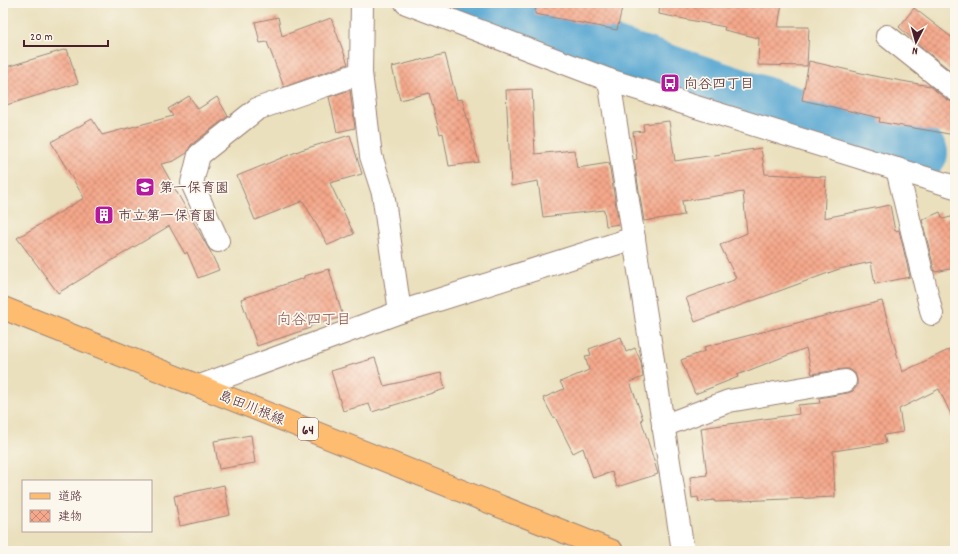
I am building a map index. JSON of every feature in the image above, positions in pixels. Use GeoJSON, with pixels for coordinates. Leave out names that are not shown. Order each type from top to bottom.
{"type":"FeatureCollection","features":[{"type":"Feature","properties":{"kind":"main road","name":"島田川根線"},"geometry":{"type":"LineString","coordinates":[[3,308],[612,551]]}},
{"type":"Feature","properties":{"kind":"street"},"geometry":{"type":"LineString","coordinates":[[362,3],[361,73],[371,156],[383,193],[400,312]]}},
{"type":"Feature","properties":{"kind":"street"},"geometry":{"type":"LineString","coordinates":[[406,3],[610,80],[955,187]]}},
{"type":"Feature","properties":{"kind":"street"},"geometry":{"type":"LineString","coordinates":[[887,36],[955,90]]}},
{"type":"Feature","properties":{"kind":"street"},"geometry":{"type":"LineString","coordinates":[[218,241],[192,183],[199,155],[258,109],[361,73]]}},
{"type":"Feature","properties":{"kind":"street"},"geometry":{"type":"LineString","coordinates":[[610,80],[683,551]]}},
{"type":"Feature","properties":{"kind":"street"},"geometry":{"type":"LineString","coordinates":[[897,168],[932,314]]}},
{"type":"Feature","properties":{"kind":"street"},"geometry":{"type":"LineString","coordinates":[[200,386],[400,312],[634,238]]}},
{"type":"Feature","properties":{"kind":"street"},"geometry":{"type":"LineString","coordinates":[[664,426],[729,401],[845,381]]}},
{"type":"Feature","properties":{"kind":"building"},"geometry":{"type":"Polygon","coordinates":[[[536,3],[623,3],[617,30],[535,14],[536,3]]]}},
{"type":"Feature","properties":{"kind":"building"},"geometry":{"type":"Polygon","coordinates":[[[660,3],[782,3],[778,27],[809,27],[807,66],[758,65],[759,38],[724,30],[725,27],[659,14],[660,3]]]}},
{"type":"Feature","properties":{"kind":"building"},"geometry":{"type":"Polygon","coordinates":[[[914,8],[955,40],[955,74],[899,27],[914,8]]]}},
{"type":"Feature","properties":{"kind":"building"},"geometry":{"type":"Polygon","coordinates":[[[278,17],[282,36],[331,18],[348,64],[284,87],[267,42],[260,43],[255,22],[278,17]]]}},
{"type":"Feature","properties":{"kind":"building"},"geometry":{"type":"Polygon","coordinates":[[[67,49],[78,83],[3,106],[3,68],[67,49]]]}},
{"type":"Feature","properties":{"kind":"building"},"geometry":{"type":"Polygon","coordinates":[[[445,54],[457,100],[462,99],[479,162],[449,166],[443,133],[440,134],[429,93],[400,100],[392,67],[445,54]]]}},
{"type":"Feature","properties":{"kind":"building"},"geometry":{"type":"Polygon","coordinates":[[[809,61],[874,76],[930,86],[947,100],[955,102],[955,135],[879,122],[880,118],[802,100],[809,61]]]}},
{"type":"Feature","properties":{"kind":"building"},"geometry":{"type":"Polygon","coordinates":[[[532,89],[535,154],[574,150],[577,168],[609,163],[619,224],[606,226],[604,210],[543,217],[538,181],[511,186],[506,90],[532,89]]]}},
{"type":"Feature","properties":{"kind":"building"},"geometry":{"type":"Polygon","coordinates":[[[350,90],[355,128],[337,132],[329,97],[350,90]]]}},
{"type":"Feature","properties":{"kind":"building"},"geometry":{"type":"Polygon","coordinates":[[[189,96],[198,109],[217,97],[228,116],[191,145],[187,153],[174,161],[161,164],[210,251],[219,270],[198,278],[187,252],[185,254],[169,226],[58,293],[17,238],[84,198],[51,142],[92,119],[102,135],[173,116],[168,109],[189,96]]]}},
{"type":"Feature","properties":{"kind":"building"},"geometry":{"type":"Polygon","coordinates":[[[669,121],[675,161],[761,148],[765,174],[826,177],[824,218],[890,205],[895,231],[899,230],[910,277],[875,284],[871,262],[839,269],[695,322],[686,298],[736,278],[720,245],[747,233],[743,192],[682,201],[684,215],[644,221],[634,160],[637,159],[633,132],[644,131],[643,124],[669,121]]]}},
{"type":"Feature","properties":{"kind":"building"},"geometry":{"type":"Polygon","coordinates":[[[350,135],[362,174],[330,183],[354,234],[328,245],[303,201],[255,220],[237,176],[301,150],[350,135]]]}},
{"type":"Feature","properties":{"kind":"building"},"geometry":{"type":"Polygon","coordinates":[[[940,212],[943,219],[955,216],[955,268],[935,272],[922,220],[940,212]]]}},
{"type":"Feature","properties":{"kind":"building"},"geometry":{"type":"Polygon","coordinates":[[[329,269],[343,317],[310,326],[310,328],[257,346],[241,299],[304,278],[304,276],[329,269]]]}},
{"type":"Feature","properties":{"kind":"building"},"geometry":{"type":"Polygon","coordinates":[[[882,301],[902,372],[955,347],[955,423],[939,389],[899,409],[903,432],[884,435],[886,443],[833,451],[835,497],[715,502],[714,500],[699,502],[698,497],[692,498],[690,477],[707,475],[701,428],[799,414],[798,405],[820,403],[819,398],[853,391],[857,386],[857,379],[855,373],[849,369],[812,374],[806,348],[737,375],[738,377],[695,394],[681,360],[705,351],[704,347],[882,301]]]}},
{"type":"Feature","properties":{"kind":"building"},"geometry":{"type":"Polygon","coordinates":[[[621,337],[626,352],[635,348],[641,362],[643,377],[630,382],[643,419],[641,419],[658,474],[617,487],[612,472],[593,478],[583,448],[573,453],[555,417],[553,417],[543,398],[564,389],[560,382],[589,370],[585,356],[591,355],[589,349],[621,337]]]}},
{"type":"Feature","properties":{"kind":"building"},"geometry":{"type":"Polygon","coordinates":[[[375,358],[384,386],[441,373],[445,389],[372,412],[369,404],[343,411],[331,371],[375,358]]]}},
{"type":"Feature","properties":{"kind":"building"},"geometry":{"type":"Polygon","coordinates":[[[251,435],[255,463],[219,469],[214,441],[251,435]]]}},
{"type":"Feature","properties":{"kind":"building"},"geometry":{"type":"Polygon","coordinates":[[[224,485],[230,515],[180,526],[174,496],[224,485]]]}},
{"type":"Feature","properties":{"kind":"waterway"},"geometry":{"type":"LineString","coordinates":[[477,3],[549,30],[923,153]]}},
{"type":"Feature","properties":{"kind":"place","name":"向谷四丁目"},"geometry":{"type":"Point","coordinates":[670,83]}},
{"type":"Feature","properties":{"kind":"place","name":"第一保育園"},"geometry":{"type":"Point","coordinates":[145,187]}},
{"type":"Feature","properties":{"kind":"place","name":"市立第一保育園"},"geometry":{"type":"Point","coordinates":[104,215]}},
{"type":"Feature","properties":{"kind":"district","name":"向谷四丁目"},"geometry":{"type":"Point","coordinates":[314,319]}}]}
